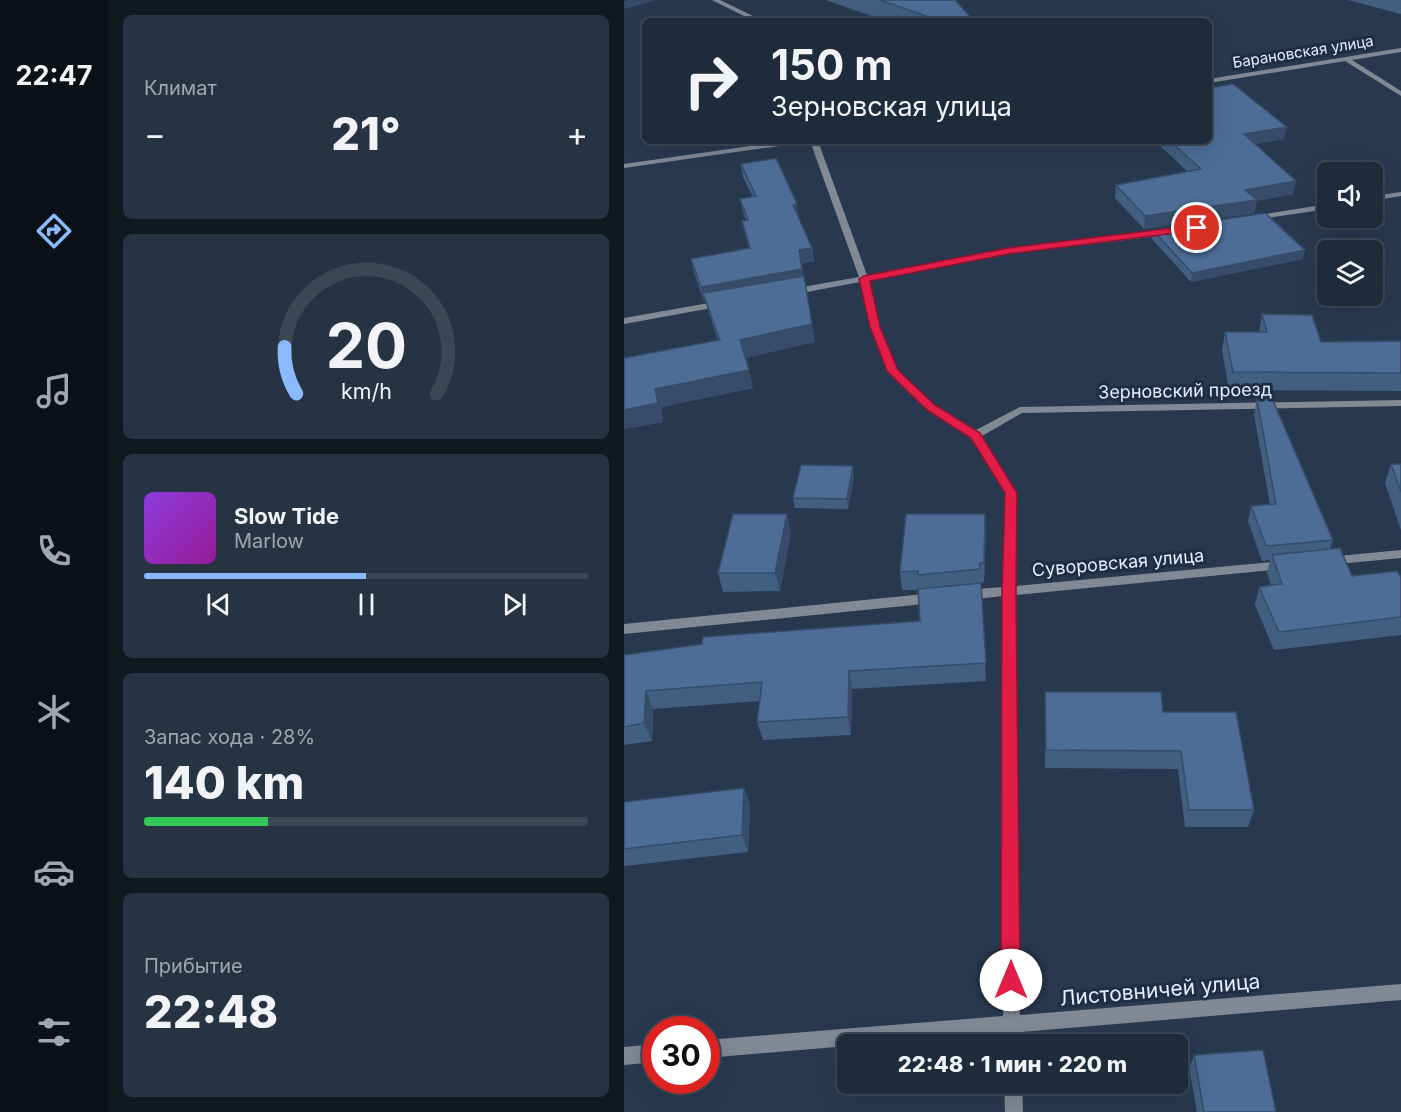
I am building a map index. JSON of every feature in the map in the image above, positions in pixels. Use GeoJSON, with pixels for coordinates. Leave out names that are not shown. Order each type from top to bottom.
{"type":"FeatureCollection","features":[{"type":"Feature","properties":{"kind":"street"},"geometry":{"type":"LineString","coordinates":[[715,0],[752,18]]}},
{"type":"Feature","properties":{"kind":"street","name":"Барановская улица"},"geometry":{"type":"LineString","coordinates":[[1212,81],[1401,50]]}},
{"type":"Feature","properties":{"kind":"street"},"geometry":{"type":"LineString","coordinates":[[1346,59],[1401,94]]}},
{"type":"Feature","properties":{"kind":"street"},"geometry":{"type":"LineString","coordinates":[[624,166],[779,144]]}},
{"type":"Feature","properties":{"kind":"street"},"geometry":{"type":"LineString","coordinates":[[815,144],[864,279],[875,327],[893,371],[931,408],[976,435],[1011,493],[1009,591],[1011,1034]]}},
{"type":"Feature","properties":{"kind":"street"},"geometry":{"type":"LineString","coordinates":[[1383,197],[1401,194]]}},
{"type":"Feature","properties":{"kind":"street"},"geometry":{"type":"LineString","coordinates":[[1245,220],[1317,208]]}},
{"type":"Feature","properties":{"kind":"street"},"geometry":{"type":"LineString","coordinates":[[784,293],[1008,251],[1175,231]]}},
{"type":"Feature","properties":{"kind":"street"},"geometry":{"type":"LineString","coordinates":[[624,321],[727,303]]}},
{"type":"Feature","properties":{"kind":"street","name":"Зерновский проезд"},"geometry":{"type":"LineString","coordinates":[[976,435],[1020,410],[1401,403]]}},
{"type":"Feature","properties":{"kind":"street"},"geometry":{"type":"LineString","coordinates":[[1318,561],[1401,554]]}},
{"type":"Feature","properties":{"kind":"street","name":"Суворовская улица"},"geometry":{"type":"LineString","coordinates":[[624,629],[1294,564]]}},
{"type":"Feature","properties":{"kind":"street","name":"Листовничей улица"},"geometry":{"type":"LineString","coordinates":[[720,1048],[1401,992]]}},
{"type":"Feature","properties":{"kind":"street"},"geometry":{"type":"LineString","coordinates":[[624,1056],[642,1054]]}},
{"type":"Feature","properties":{"kind":"street"},"geometry":{"type":"LineString","coordinates":[[1013,1094],[1014,1112]]}},
{"type":"Feature","properties":{"kind":"building"},"geometry":{"type":"Polygon","coordinates":[[[880,0],[955,0],[971,18],[931,18],[880,0]]]}},
{"type":"Feature","properties":{"kind":"building"},"geometry":{"type":"Polygon","coordinates":[[[1233,84],[1287,127],[1244,134],[1296,181],[1245,190],[1257,200],[1145,216],[1116,185],[1201,169],[1173,144],[1212,144],[1212,88],[1233,84]]]}},
{"type":"Feature","properties":{"kind":"building"},"geometry":{"type":"Polygon","coordinates":[[[776,158],[797,204],[793,205],[812,248],[799,250],[802,269],[701,287],[691,259],[750,248],[742,221],[748,220],[740,199],[756,196],[741,164],[776,158]]]}},
{"type":"Feature","properties":{"kind":"building"},"geometry":{"type":"Polygon","coordinates":[[[1265,213],[1305,250],[1192,273],[1153,230],[1265,213]]]}},
{"type":"Feature","properties":{"kind":"building"},"geometry":{"type":"Polygon","coordinates":[[[804,276],[812,324],[740,340],[749,370],[655,389],[658,403],[624,410],[624,358],[720,340],[703,293],[804,276]]]}},
{"type":"Feature","properties":{"kind":"building"},"geometry":{"type":"Polygon","coordinates":[[[1262,314],[1312,315],[1321,342],[1401,341],[1401,373],[1233,372],[1225,332],[1267,332],[1262,314]]]}},
{"type":"Feature","properties":{"kind":"building"},"geometry":{"type":"Polygon","coordinates":[[[1271,396],[1333,540],[1266,546],[1251,506],[1276,504],[1257,399],[1271,396]]]}},
{"type":"Feature","properties":{"kind":"building"},"geometry":{"type":"Polygon","coordinates":[[[1391,464],[1401,464],[1401,492],[1391,464]]]}},
{"type":"Feature","properties":{"kind":"building"},"geometry":{"type":"Polygon","coordinates":[[[801,465],[853,466],[847,499],[793,498],[801,465]]]}},
{"type":"Feature","properties":{"kind":"building"},"geometry":{"type":"Polygon","coordinates":[[[733,514],[787,514],[775,573],[718,573],[733,514]]]}},
{"type":"Feature","properties":{"kind":"building"},"geometry":{"type":"Polygon","coordinates":[[[906,514],[985,514],[984,563],[980,563],[980,569],[918,575],[918,571],[900,572],[906,514]]]}},
{"type":"Feature","properties":{"kind":"building"},"geometry":{"type":"Polygon","coordinates":[[[1340,548],[1352,576],[1397,571],[1401,577],[1401,617],[1279,632],[1259,587],[1282,584],[1272,555],[1340,548]]]}},
{"type":"Feature","properties":{"kind":"building"},"geometry":{"type":"Polygon","coordinates":[[[981,583],[986,663],[849,671],[848,717],[757,722],[762,682],[646,691],[644,723],[624,727],[624,655],[702,644],[703,637],[920,621],[918,589],[981,583]]]}},
{"type":"Feature","properties":{"kind":"building"},"geometry":{"type":"Polygon","coordinates":[[[1045,692],[1161,692],[1163,712],[1236,712],[1254,810],[1189,810],[1181,751],[1046,750],[1045,692]]]}},
{"type":"Feature","properties":{"kind":"building"},"geometry":{"type":"Polygon","coordinates":[[[744,788],[742,835],[624,849],[624,802],[744,788]]]}},
{"type":"Feature","properties":{"kind":"building"},"geometry":{"type":"Polygon","coordinates":[[[1263,1050],[1276,1112],[1204,1112],[1194,1055],[1263,1050]]]}},
{"type":"Feature","properties":{"kind":"route"},"geometry":{"type":"LineString","coordinates":[[1011,980],[1009,591],[1011,493],[976,435],[931,408],[893,371],[875,327],[864,279],[1008,251],[1197,228]]}}]}
